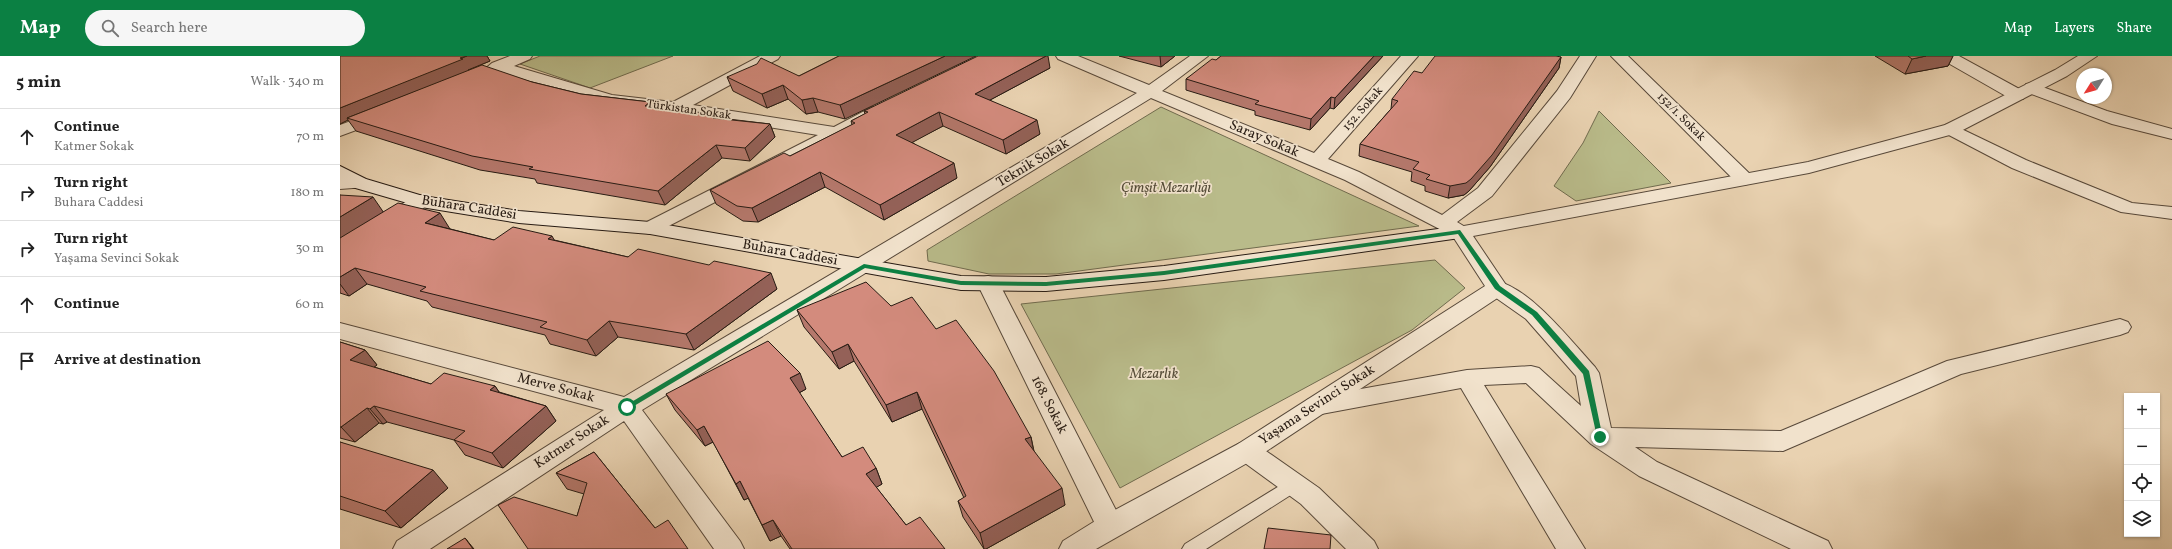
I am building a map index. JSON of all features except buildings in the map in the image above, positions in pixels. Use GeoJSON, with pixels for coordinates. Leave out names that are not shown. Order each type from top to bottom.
{"type":"FeatureCollection","features":[{"type":"Feature","properties":{"kind":"street"},"geometry":{"type":"LineString","coordinates":[[477,75],[524,56]]}},
{"type":"Feature","properties":{"kind":"street"},"geometry":{"type":"LineString","coordinates":[[676,107],[772,56]]}},
{"type":"Feature","properties":{"kind":"street","name":"Saray Sokak"},"geometry":{"type":"LineString","coordinates":[[1064,56],[1352,176],[1451,227]]}},
{"type":"Feature","properties":{"kind":"street","name":"Teknik Sokak"},"geometry":{"type":"LineString","coordinates":[[864,266],[1150,92],[1200,56]]}},
{"type":"Feature","properties":{"kind":"street","name":"152. Sokak"},"geometry":{"type":"LineString","coordinates":[[1317,162],[1410,56]]}},
{"type":"Feature","properties":{"kind":"street"},"geometry":{"type":"LineString","coordinates":[[1588,56],[1564,94],[1485,192],[1451,227],[1498,288],[1534,314],[1587,373],[1600,437]]}},
{"type":"Feature","properties":{"kind":"street","name":"152/1. Sokak"},"geometry":{"type":"LineString","coordinates":[[1619,56],[1744,179]]}},
{"type":"Feature","properties":{"kind":"street"},"geometry":{"type":"LineString","coordinates":[[1947,56],[2025,91],[2142,128],[2172,134]]}},
{"type":"Feature","properties":{"kind":"street","name":"Buhara Caddesi"},"geometry":{"type":"LineString","coordinates":[[340,172],[349,183],[421,201],[519,217],[650,228],[961,283],[1046,284],[1164,273],[1744,179],[1809,167],[1951,129],[2089,56]]}},
{"type":"Feature","properties":{"kind":"street","name":"Türkistan Sokak"},"geometry":{"type":"LineString","coordinates":[[498,66],[610,100],[676,107],[835,132]]}},
{"type":"Feature","properties":{"kind":"street"},"geometry":{"type":"LineString","coordinates":[[650,228],[892,104]]}},
{"type":"Feature","properties":{"kind":"street"},"geometry":{"type":"LineString","coordinates":[[340,131],[398,107]]}},
{"type":"Feature","properties":{"kind":"street"},"geometry":{"type":"LineString","coordinates":[[1951,129],[2019,164],[2128,208],[2172,214]]}},
{"type":"Feature","properties":{"kind":"street"},"geometry":{"type":"LineString","coordinates":[[340,250],[421,201]]}},
{"type":"Feature","properties":{"kind":"street","name":"Katmer Sokak"},"geometry":{"type":"LineString","coordinates":[[407,549],[627,407],[864,266]]}},
{"type":"Feature","properties":{"kind":"street","name":"168. Sokak"},"geometry":{"type":"LineString","coordinates":[[988,283],[1110,526]]}},
{"type":"Feature","properties":{"kind":"street","name":"Yaşama Sevinci Sokak"},"geometry":{"type":"LineString","coordinates":[[1073,549],[1110,526],[1247,451],[1498,288]]}},
{"type":"Feature","properties":{"kind":"street"},"geometry":{"type":"LineString","coordinates":[[1600,437],[1783,441],[1955,367],[2120,327]]}},
{"type":"Feature","properties":{"kind":"street","name":"Merve Sokak"},"geometry":{"type":"LineString","coordinates":[[340,331],[627,407]]}},
{"type":"Feature","properties":{"kind":"street"},"geometry":{"type":"LineString","coordinates":[[1316,406],[1467,378],[1531,374],[1600,437],[1648,469],[1818,549]]}},
{"type":"Feature","properties":{"kind":"street"},"geometry":{"type":"LineString","coordinates":[[1467,378],[1572,549]]}},
{"type":"Feature","properties":{"kind":"street"},"geometry":{"type":"LineString","coordinates":[[627,407],[730,549]]}},
{"type":"Feature","properties":{"kind":"street"},"geometry":{"type":"LineString","coordinates":[[1247,451],[1310,496],[1364,549]]}},
{"type":"Feature","properties":{"kind":"lane"},"geometry":{"type":"LineString","coordinates":[[1191,549],[1294,484]]}},
{"type":"Feature","properties":{"kind":"green space"},"geometry":{"type":"Polygon","coordinates":[[[540,56],[673,56],[590,88],[520,64],[540,56]]]}},
{"type":"Feature","properties":{"kind":"green space","name":"Çimşit Mezarlığı"},"geometry":{"type":"Polygon","coordinates":[[[1161,107],[1419,226],[1056,274],[989,274],[928,261],[927,250],[1161,107]]]}},
{"type":"Feature","properties":{"kind":"green space"},"geometry":{"type":"Polygon","coordinates":[[[1599,111],[1671,183],[1576,201],[1554,186],[1583,143],[1599,111]]]}},
{"type":"Feature","properties":{"kind":"green space","name":"Mezarlık"},"geometry":{"type":"Polygon","coordinates":[[[1435,260],[1465,288],[1412,330],[1120,488],[1021,304],[1435,260]]]}},
{"type":"Feature","properties":{"kind":"route"},"geometry":{"type":"LineString","coordinates":[[627,407],[864,266],[961,283],[1046,284],[1164,273],[1460,232],[1498,288],[1534,314],[1587,373],[1600,437]]}}]}
